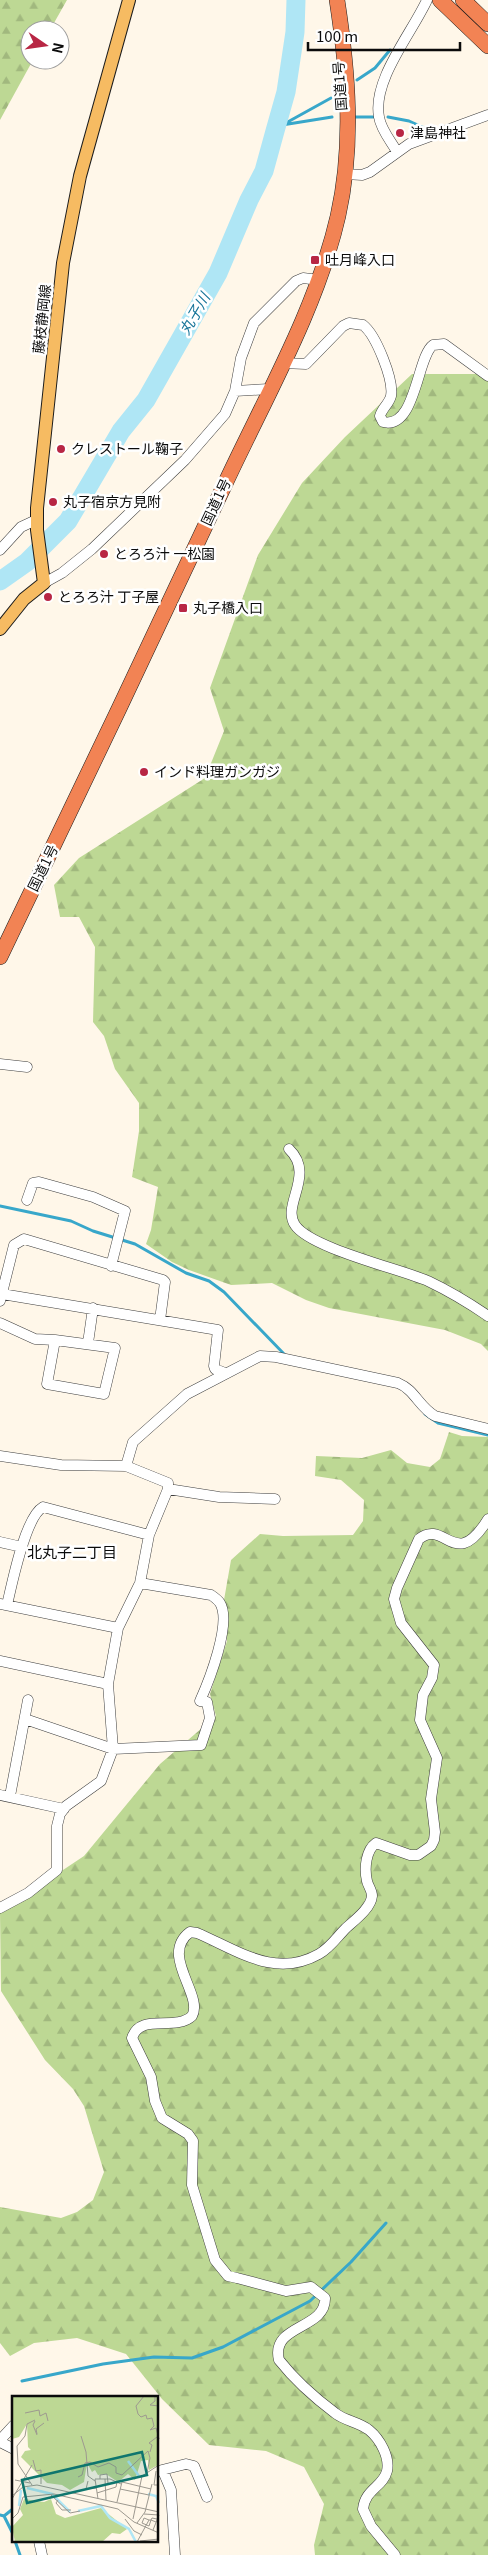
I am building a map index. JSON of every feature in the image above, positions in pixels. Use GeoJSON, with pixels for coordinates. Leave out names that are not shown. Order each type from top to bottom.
{"type":"FeatureCollection","features":[{"type":"Feature","properties":{"kind":"highway","name":"国道1号"},"geometry":{"type":"LineString","coordinates":[[328,0],[339,69],[345,174]]}},
{"type":"Feature","properties":{"kind":"highway","name":"国道1号"},"geometry":{"type":"LineString","coordinates":[[0,957],[282,363],[319,280],[338,216],[345,174],[348,96],[338,0]]}},
{"type":"Feature","properties":{"kind":"highway"},"geometry":{"type":"LineString","coordinates":[[440,0],[488,46]]}},
{"type":"Feature","properties":{"kind":"highway"},"geometry":{"type":"LineString","coordinates":[[463,0],[488,24]]}},
{"type":"Feature","properties":{"kind":"main road","name":"藤枝静岡線"},"geometry":{"type":"LineString","coordinates":[[44,583],[37,525],[63,263],[80,176],[129,0]]}},
{"type":"Feature","properties":{"kind":"main road"},"geometry":{"type":"LineString","coordinates":[[0,629],[24,599],[44,583]]}},
{"type":"Feature","properties":{"kind":"street"},"geometry":{"type":"LineString","coordinates":[[397,152],[382,126],[379,116],[381,94],[389,70],[427,0]]}},
{"type":"Feature","properties":{"kind":"street"},"geometry":{"type":"LineString","coordinates":[[345,174],[362,175],[370,172],[409,144],[488,115]]}},
{"type":"Feature","properties":{"kind":"street"},"geometry":{"type":"LineString","coordinates":[[44,583],[62,573],[92,549],[185,460],[224,414],[236,391],[241,358],[254,323],[296,281],[303,278],[319,280]]}},
{"type":"Feature","properties":{"kind":"street"},"geometry":{"type":"LineString","coordinates":[[282,363],[306,364],[343,326],[349,323],[363,325],[373,337],[390,378],[390,401],[380,416],[383,422],[387,423],[396,419],[414,395],[426,353],[433,344],[444,344],[488,376]]}},
{"type":"Feature","properties":{"kind":"street"},"geometry":{"type":"LineString","coordinates":[[236,391],[269,389]]}},
{"type":"Feature","properties":{"kind":"street"},"geometry":{"type":"LineString","coordinates":[[0,550],[21,528],[37,525]]}},
{"type":"Feature","properties":{"kind":"street"},"geometry":{"type":"LineString","coordinates":[[0,1064],[27,1067]]}},
{"type":"Feature","properties":{"kind":"street"},"geometry":{"type":"LineString","coordinates":[[289,1149],[296,1156],[300,1171],[292,1218],[298,1228],[340,1250],[429,1282],[488,1316]]}},
{"type":"Feature","properties":{"kind":"street"},"geometry":{"type":"LineString","coordinates":[[28,1200],[33,1182],[39,1182],[93,1197],[126,1212],[112,1266]]}},
{"type":"Feature","properties":{"kind":"street"},"geometry":{"type":"LineString","coordinates":[[160,1320],[166,1282],[163,1280],[24,1239],[14,1245],[1,1297],[93,1308],[160,1320],[218,1330],[214,1366],[215,1369],[225,1373]]}},
{"type":"Feature","properties":{"kind":"street"},"geometry":{"type":"LineString","coordinates":[[88,1343],[93,1308]]}},
{"type":"Feature","properties":{"kind":"street"},"geometry":{"type":"LineString","coordinates":[[0,1323],[35,1339],[55,1340],[88,1343],[115,1348],[104,1394],[47,1384],[55,1340]]}},
{"type":"Feature","properties":{"kind":"street"},"geometry":{"type":"LineString","coordinates":[[126,1466],[133,1442],[187,1394],[260,1356],[276,1357],[348,1372],[408,1387],[428,1412],[435,1416],[488,1430]]}},
{"type":"Feature","properties":{"kind":"street"},"geometry":{"type":"LineString","coordinates":[[0,1456],[61,1465],[126,1466],[168,1483],[168,1490],[149,1535],[140,1583],[118,1628],[108,1684],[113,1749],[102,1781],[64,1809],[57,1826],[58,1870],[28,1893],[0,1908]]}},
{"type":"Feature","properties":{"kind":"street"},"geometry":{"type":"LineString","coordinates":[[168,1490],[219,1497],[275,1499]]}},
{"type":"Feature","properties":{"kind":"street"},"geometry":{"type":"LineString","coordinates":[[118,1628],[4,1604],[22,1547],[36,1513],[39,1509],[48,1506],[123,1530],[149,1535]]}},
{"type":"Feature","properties":{"kind":"street"},"geometry":{"type":"LineString","coordinates":[[395,2555],[371,2526],[363,2509],[368,2495],[380,2484],[387,2471],[386,2456],[379,2442],[369,2430],[335,2413],[279,2360],[278,2346],[281,2339],[316,2316],[322,2310],[325,2298],[311,2287],[286,2291],[228,2276],[215,2260],[192,2185],[192,2141],[188,2134],[162,2118],[155,2101],[151,2077],[132,2038],[134,2031],[140,2026],[180,2024],[188,2020],[195,2011],[183,1978],[180,1960],[182,1941],[190,1932],[197,1933],[249,1958],[272,1965],[290,1964],[304,1960],[329,1947],[370,1902],[372,1895],[367,1881],[367,1862],[371,1847],[376,1843],[382,1843],[410,1855],[418,1855],[431,1846],[435,1832],[431,1799],[438,1758],[420,1720],[423,1695],[432,1678],[434,1664],[401,1623],[394,1599],[414,1547],[419,1539],[425,1535],[432,1535],[456,1543],[468,1543],[477,1537],[488,1519]]}},
{"type":"Feature","properties":{"kind":"street"},"geometry":{"type":"LineString","coordinates":[[0,1542],[22,1547]]}},
{"type":"Feature","properties":{"kind":"street"},"geometry":{"type":"LineString","coordinates":[[25,1719],[113,1749],[201,1745],[210,1718],[207,1702],[200,1701],[208,1683],[219,1644],[223,1621],[220,1603],[211,1595],[140,1583]]}},
{"type":"Feature","properties":{"kind":"street"},"geometry":{"type":"LineString","coordinates":[[0,1661],[108,1684]]}},
{"type":"Feature","properties":{"kind":"street"},"geometry":{"type":"LineString","coordinates":[[28,1700],[25,1719],[5,1796],[64,1809]]}},
{"type":"Feature","properties":{"kind":"street"},"geometry":{"type":"LineString","coordinates":[[12,2428],[0,2441],[12,2448]]}},
{"type":"Feature","properties":{"kind":"street"},"geometry":{"type":"LineString","coordinates":[[175,2555],[171,2490],[160,2471],[186,2464],[194,2466],[207,2497]]}},
{"type":"Feature","properties":{"kind":"street"},"geometry":{"type":"LineString","coordinates":[[39,2542],[42,2555]]}},
{"type":"Feature","properties":{"kind":"green space"},"geometry":{"type":"Polygon","coordinates":[[[0,0],[67,0],[56,20],[20,20],[20,70],[28,70],[0,120],[0,0]]]}},
{"type":"Feature","properties":{"kind":"green space"},"geometry":{"type":"Polygon","coordinates":[[[412,374],[488,374],[488,1351],[481,1344],[445,1330],[329,1308],[306,1300],[272,1283],[231,1285],[172,1262],[146,1244],[151,1230],[158,1187],[132,1177],[139,1131],[139,1103],[115,1069],[104,1036],[93,1022],[95,947],[79,917],[60,917],[54,885],[79,858],[205,778],[224,731],[210,688],[258,555],[302,483],[345,437],[412,374]]]}},
{"type":"Feature","properties":{"kind":"green space"},"geometry":{"type":"Polygon","coordinates":[[[449,1432],[462,1436],[488,1437],[488,2555],[315,2555],[314,2545],[324,2504],[304,2467],[266,2451],[209,2445],[162,2399],[126,2354],[77,2338],[34,2343],[10,2356],[0,2343],[0,2207],[61,2218],[77,2212],[93,2200],[104,2172],[84,2106],[73,2089],[45,2060],[1,1991],[0,1912],[84,1856],[160,1764],[216,1716],[210,1694],[227,1641],[224,1600],[231,1560],[260,1534],[283,1536],[353,1535],[363,1521],[364,1500],[341,1480],[315,1476],[316,1456],[362,1458],[391,1450],[407,1463],[430,1467],[440,1459],[449,1432]]]}},
{"type":"Feature","properties":{"kind":"waterway","name":"丸子川"},"geometry":{"type":"LineString","coordinates":[[0,581],[27,562],[68,521],[121,431],[146,400],[218,273],[249,200],[264,171],[286,92],[295,32],[296,0]]}},
{"type":"Feature","properties":{"kind":"waterway"},"geometry":{"type":"LineString","coordinates":[[357,80],[375,68],[390,50]]}},
{"type":"Feature","properties":{"kind":"waterway"},"geometry":{"type":"LineString","coordinates":[[284,124],[331,98]]}},
{"type":"Feature","properties":{"kind":"waterway"},"geometry":{"type":"LineString","coordinates":[[275,131],[282,125],[332,117]]}},
{"type":"Feature","properties":{"kind":"waterway"},"geometry":{"type":"LineString","coordinates":[[355,117],[373,117]]}},
{"type":"Feature","properties":{"kind":"waterway"},"geometry":{"type":"LineString","coordinates":[[388,117],[409,121],[429,130]]}},
{"type":"Feature","properties":{"kind":"waterway"},"geometry":{"type":"LineString","coordinates":[[0,1206],[71,1221],[93,1231],[135,1244],[186,1273],[209,1281],[224,1292],[286,1356]]}},
{"type":"Feature","properties":{"kind":"waterway"},"geometry":{"type":"LineString","coordinates":[[425,1414],[438,1423],[488,1435]]}},
{"type":"Feature","properties":{"kind":"waterway"},"geometry":{"type":"LineString","coordinates":[[22,2381],[103,2364],[154,2357],[192,2358],[223,2347],[310,2301],[351,2262],[386,2223]]}},
{"type":"Feature","properties":{"kind":"waterway"},"geometry":{"type":"LineString","coordinates":[[4,2516],[12,2510]]}},
{"type":"Feature","properties":{"kind":"waterway"},"geometry":{"type":"LineString","coordinates":[[0,2515],[4,2516],[12,2532]]}},
{"type":"Feature","properties":{"kind":"waterway"},"geometry":{"type":"LineString","coordinates":[[15,2542],[20,2555]]}},
{"type":"Feature","properties":{"kind":"place","name":"津島神社"},"geometry":{"type":"Point","coordinates":[400,133]}},
{"type":"Feature","properties":{"kind":"place","name":"吐月峰入口"},"geometry":{"type":"Point","coordinates":[315,260]}},
{"type":"Feature","properties":{"kind":"place","name":"クレストール鞠子"},"geometry":{"type":"Point","coordinates":[61,449]}},
{"type":"Feature","properties":{"kind":"place","name":"丸子宿京方見附"},"geometry":{"type":"Point","coordinates":[53,502]}},
{"type":"Feature","properties":{"kind":"place","name":"とろろ汁 一松園"},"geometry":{"type":"Point","coordinates":[104,554]}},
{"type":"Feature","properties":{"kind":"place","name":"とろろ汁 丁子屋"},"geometry":{"type":"Point","coordinates":[48,597]}},
{"type":"Feature","properties":{"kind":"place","name":"丸子橋入口"},"geometry":{"type":"Point","coordinates":[183,608]}},
{"type":"Feature","properties":{"kind":"place","name":"インド料理ガンガジ"},"geometry":{"type":"Point","coordinates":[144,772]}},
{"type":"Feature","properties":{"kind":"district","name":"北丸子二丁目"},"geometry":{"type":"Point","coordinates":[72,1553]}}]}
